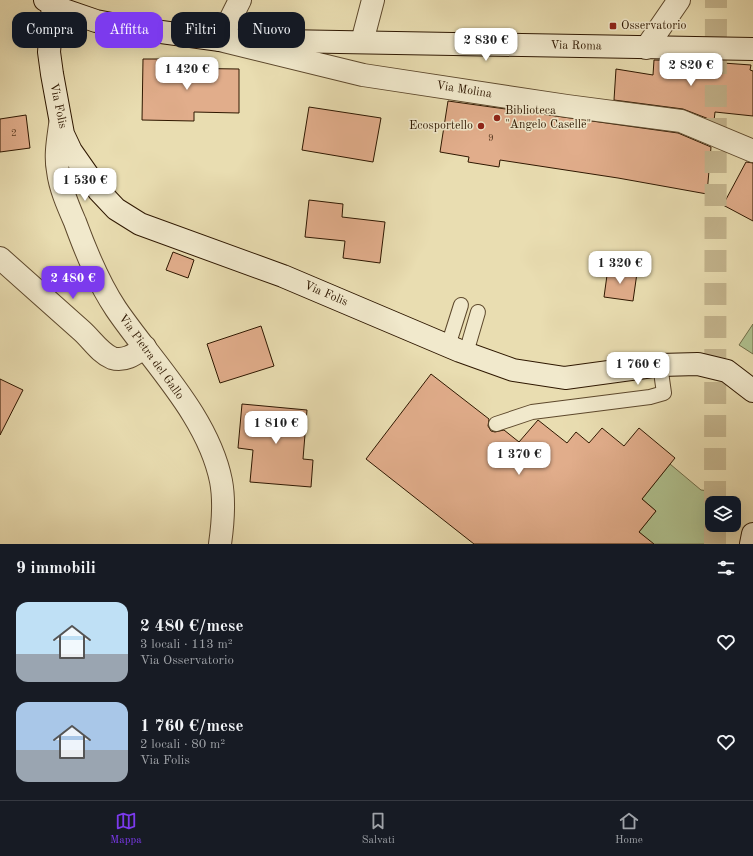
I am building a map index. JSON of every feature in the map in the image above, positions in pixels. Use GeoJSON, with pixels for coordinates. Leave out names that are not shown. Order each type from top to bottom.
{"type":"FeatureCollection","features":[{"type":"Feature","properties":{"kind":"street"},"geometry":{"type":"LineString","coordinates":[[230,20],[240,0]]}},
{"type":"Feature","properties":{"kind":"street"},"geometry":{"type":"LineString","coordinates":[[362,42],[373,0]]}},
{"type":"Feature","properties":{"kind":"street"},"geometry":{"type":"LineString","coordinates":[[646,48],[679,0]]}},
{"type":"Feature","properties":{"kind":"street","name":"Via Roma"},"geometry":{"type":"LineString","coordinates":[[49,2],[84,17],[117,26],[171,33]]}},
{"type":"Feature","properties":{"kind":"street","name":"Via Folis"},"geometry":{"type":"LineString","coordinates":[[49,2],[49,52],[60,125],[71,151],[98,191],[116,209],[140,224],[283,276],[457,350],[513,370],[565,378],[660,365],[698,364],[727,371],[753,391]]}},
{"type":"Feature","properties":{"kind":"street","name":"Via Roma"},"geometry":{"type":"LineString","coordinates":[[230,40],[753,49]]}},
{"type":"Feature","properties":{"kind":"street","name":"Via Molina"},"geometry":{"type":"LineString","coordinates":[[230,42],[363,75],[567,106],[680,121],[753,151]]}},
{"type":"Feature","properties":{"kind":"street","name":"Via Pietra del Gallo"},"geometry":{"type":"LineString","coordinates":[[60,125],[58,170],[67,203],[85,249],[105,292],[116,310],[146,347],[178,392],[202,432],[214,458],[221,480],[224,504],[220,544]]}},
{"type":"Feature","properties":{"kind":"street"},"geometry":{"type":"LineString","coordinates":[[0,258],[111,358],[123,360],[135,355],[146,347]]}},
{"type":"Feature","properties":{"kind":"street"},"geometry":{"type":"LineString","coordinates":[[750,544],[753,534]]}},
{"type":"Feature","properties":{"kind":"lane"},"geometry":{"type":"LineString","coordinates":[[457,350],[461,305]]}},
{"type":"Feature","properties":{"kind":"lane"},"geometry":{"type":"LineString","coordinates":[[457,350],[478,312]]}},
{"type":"Feature","properties":{"kind":"lane"},"geometry":{"type":"LineString","coordinates":[[496,424],[532,412],[650,397],[664,393],[660,365]]}},
{"type":"Feature","properties":{"kind":"green space"},"geometry":{"type":"Polygon","coordinates":[[[753,324],[753,354],[739,345],[753,324]]]}},
{"type":"Feature","properties":{"kind":"green space"},"geometry":{"type":"Polygon","coordinates":[[[670,464],[701,490],[725,493],[725,496],[705,496],[705,532],[712,532],[706,544],[643,544],[647,539],[639,532],[656,511],[642,499],[670,464]]]}},
{"type":"Feature","properties":{"kind":"building"},"geometry":{"type":"Polygon","coordinates":[[[143,59],[169,59],[169,68],[239,69],[239,113],[194,112],[194,121],[142,120],[143,59]]]}},
{"type":"Feature","properties":{"kind":"building"},"geometry":{"type":"Polygon","coordinates":[[[654,60],[751,65],[750,70],[753,71],[753,116],[715,112],[714,121],[683,109],[614,100],[616,69],[653,75],[654,60]]]}},
{"type":"Feature","properties":{"kind":"building"},"geometry":{"type":"Polygon","coordinates":[[[448,101],[678,133],[711,147],[707,194],[618,178],[500,160],[499,167],[468,162],[469,157],[440,152],[448,101]]]}},
{"type":"Feature","properties":{"kind":"building"},"geometry":{"type":"Polygon","coordinates":[[[309,107],[381,118],[373,162],[302,150],[309,107]]]}},
{"type":"Feature","properties":{"kind":"building"},"geometry":{"type":"Polygon","coordinates":[[[26,115],[30,148],[0,152],[0,119],[26,115]]]}},
{"type":"Feature","properties":{"kind":"building"},"geometry":{"type":"Polygon","coordinates":[[[746,162],[753,163],[753,221],[723,205],[746,162]]]}},
{"type":"Feature","properties":{"kind":"building"},"geometry":{"type":"Polygon","coordinates":[[[309,200],[343,204],[342,217],[385,222],[380,263],[343,258],[345,241],[305,237],[309,200]]]}},
{"type":"Feature","properties":{"kind":"building"},"geometry":{"type":"Polygon","coordinates":[[[173,252],[194,260],[188,278],[166,270],[173,252]]]}},
{"type":"Feature","properties":{"kind":"building"},"geometry":{"type":"Polygon","coordinates":[[[608,268],[637,273],[633,301],[604,297],[608,268]]]}},
{"type":"Feature","properties":{"kind":"building"},"geometry":{"type":"Polygon","coordinates":[[[261,326],[274,366],[220,383],[207,344],[261,326]]]}},
{"type":"Feature","properties":{"kind":"building"},"geometry":{"type":"Polygon","coordinates":[[[431,374],[489,419],[488,426],[491,431],[495,432],[504,430],[519,442],[538,420],[567,443],[576,432],[589,443],[602,428],[624,446],[639,428],[675,458],[642,499],[656,511],[639,532],[654,544],[474,544],[366,459],[431,374]]]}},
{"type":"Feature","properties":{"kind":"building"},"geometry":{"type":"Polygon","coordinates":[[[0,379],[23,390],[0,435],[0,379]]]}},
{"type":"Feature","properties":{"kind":"building"},"geometry":{"type":"Polygon","coordinates":[[[242,404],[307,410],[303,459],[313,460],[311,487],[250,482],[253,450],[238,448],[242,404]]]}},
{"type":"Feature","properties":{"kind":"tunnel"},"geometry":{"type":"LineString","coordinates":[[715,496],[716,0]]}},
{"type":"Feature","properties":{"kind":"tunnel"},"geometry":{"type":"LineString","coordinates":[[715,532],[715,544]]}},
{"type":"Feature","properties":{"kind":"place","name":"Osservatorio"},"geometry":{"type":"Point","coordinates":[613,26]}},
{"type":"Feature","properties":{"kind":"place","name":"Biblioteca \"Angelo Caselle\""},"geometry":{"type":"Point","coordinates":[497,118]}},
{"type":"Feature","properties":{"kind":"place","name":"Ecosportello"},"geometry":{"type":"Point","coordinates":[481,126]}}]}
